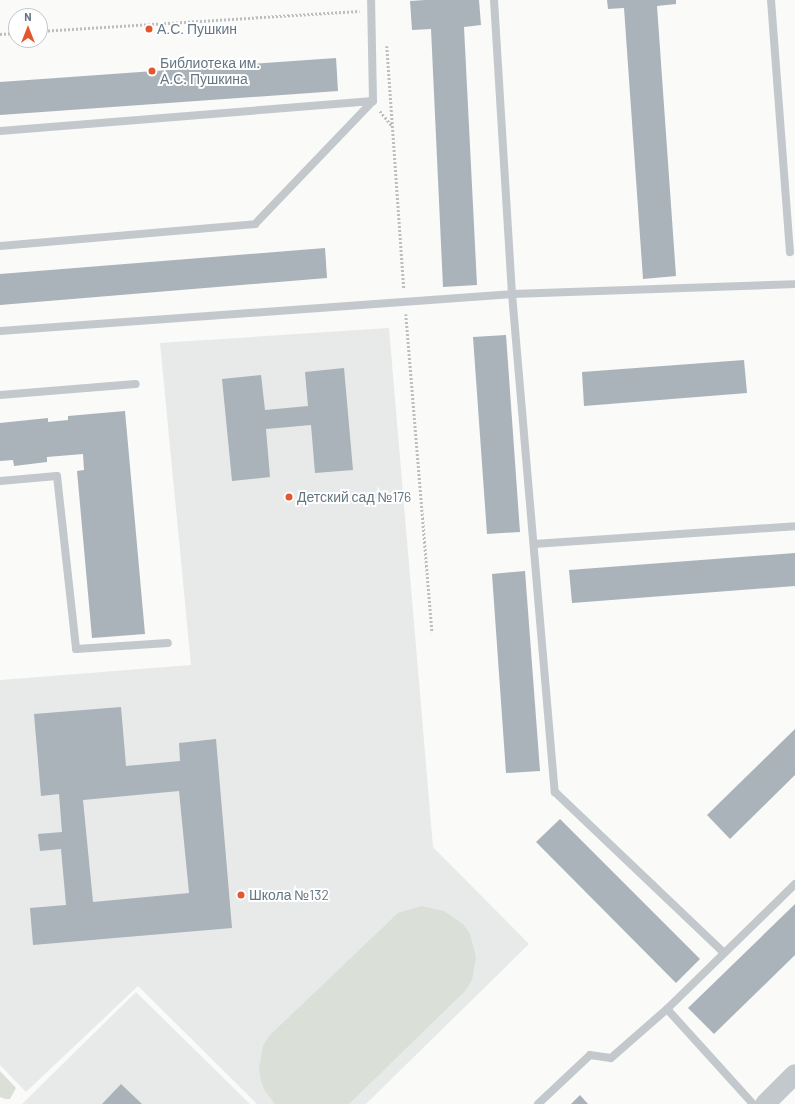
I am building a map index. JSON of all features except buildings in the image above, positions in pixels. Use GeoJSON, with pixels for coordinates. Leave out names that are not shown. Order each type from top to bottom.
{"type":"FeatureCollection","features":[{"type":"Feature","properties":{"kind":"street"},"geometry":{"type":"LineString","coordinates":[[765,1104],[795,1074]]}},
{"type":"Feature","properties":{"kind":"lane"},"geometry":{"type":"LineString","coordinates":[[0,246],[255,224],[373,100],[371,0]]}},
{"type":"Feature","properties":{"kind":"lane"},"geometry":{"type":"LineString","coordinates":[[494,0],[512,294],[555,792],[724,953]]}},
{"type":"Feature","properties":{"kind":"lane"},"geometry":{"type":"LineString","coordinates":[[771,0],[790,252]]}},
{"type":"Feature","properties":{"kind":"lane"},"geometry":{"type":"LineString","coordinates":[[0,131],[373,100]]}},
{"type":"Feature","properties":{"kind":"lane"},"geometry":{"type":"LineString","coordinates":[[0,331],[512,294],[795,284]]}},
{"type":"Feature","properties":{"kind":"lane"},"geometry":{"type":"LineString","coordinates":[[0,395],[136,384]]}},
{"type":"Feature","properties":{"kind":"lane"},"geometry":{"type":"LineString","coordinates":[[0,482],[57,476],[76,650],[168,643]]}},
{"type":"Feature","properties":{"kind":"lane"},"geometry":{"type":"LineString","coordinates":[[534,544],[795,526]]}},
{"type":"Feature","properties":{"kind":"lane"},"geometry":{"type":"LineString","coordinates":[[538,1104],[590,1055],[611,1058],[667,1009],[795,884]]}},
{"type":"Feature","properties":{"kind":"lane"},"geometry":{"type":"LineString","coordinates":[[667,1009],[752,1104]]}},
{"type":"Feature","properties":{"kind":"path"},"geometry":{"type":"LineString","coordinates":[[48,30],[372,10]]}},
{"type":"Feature","properties":{"kind":"path"},"geometry":{"type":"LineString","coordinates":[[373,100],[392,127]]}},
{"type":"Feature","properties":{"kind":"shaded area","name":"Школа №132"},"geometry":{"type":"Polygon","coordinates":[[[389,328],[433,847],[529,944],[366,1104],[257,1104],[138,986],[26,1092],[0,1065],[0,680],[191,665],[160,343],[389,328]]]}},
{"type":"Feature","properties":{"kind":"shaded area"},"geometry":{"type":"Polygon","coordinates":[[[421,906],[444,911],[463,924],[470,934],[476,957],[472,980],[466,990],[349,1104],[275,1104],[265,1091],[261,1081],[259,1069],[263,1046],[269,1036],[398,913],[421,906]]]}},
{"type":"Feature","properties":{"kind":"shaded area"},"geometry":{"type":"Polygon","coordinates":[[[136,992],[250,1104],[22,1104],[136,992]]]}},
{"type":"Feature","properties":{"kind":"shaded area"},"geometry":{"type":"Polygon","coordinates":[[[0,1071],[16,1088],[10,1099],[0,1097],[0,1071]]]}},
{"type":"Feature","properties":{"kind":"place","name":"А.С. Пушкин"},"geometry":{"type":"Point","coordinates":[149,29]}},
{"type":"Feature","properties":{"kind":"place","name":"Библиотека им. А.С. Пушкина"},"geometry":{"type":"Point","coordinates":[152,71]}},
{"type":"Feature","properties":{"kind":"place","name":"Детский сад №176"},"geometry":{"type":"Point","coordinates":[289,497]}},
{"type":"Feature","properties":{"kind":"place","name":"Школа №132"},"geometry":{"type":"Point","coordinates":[241,895]}}]}
